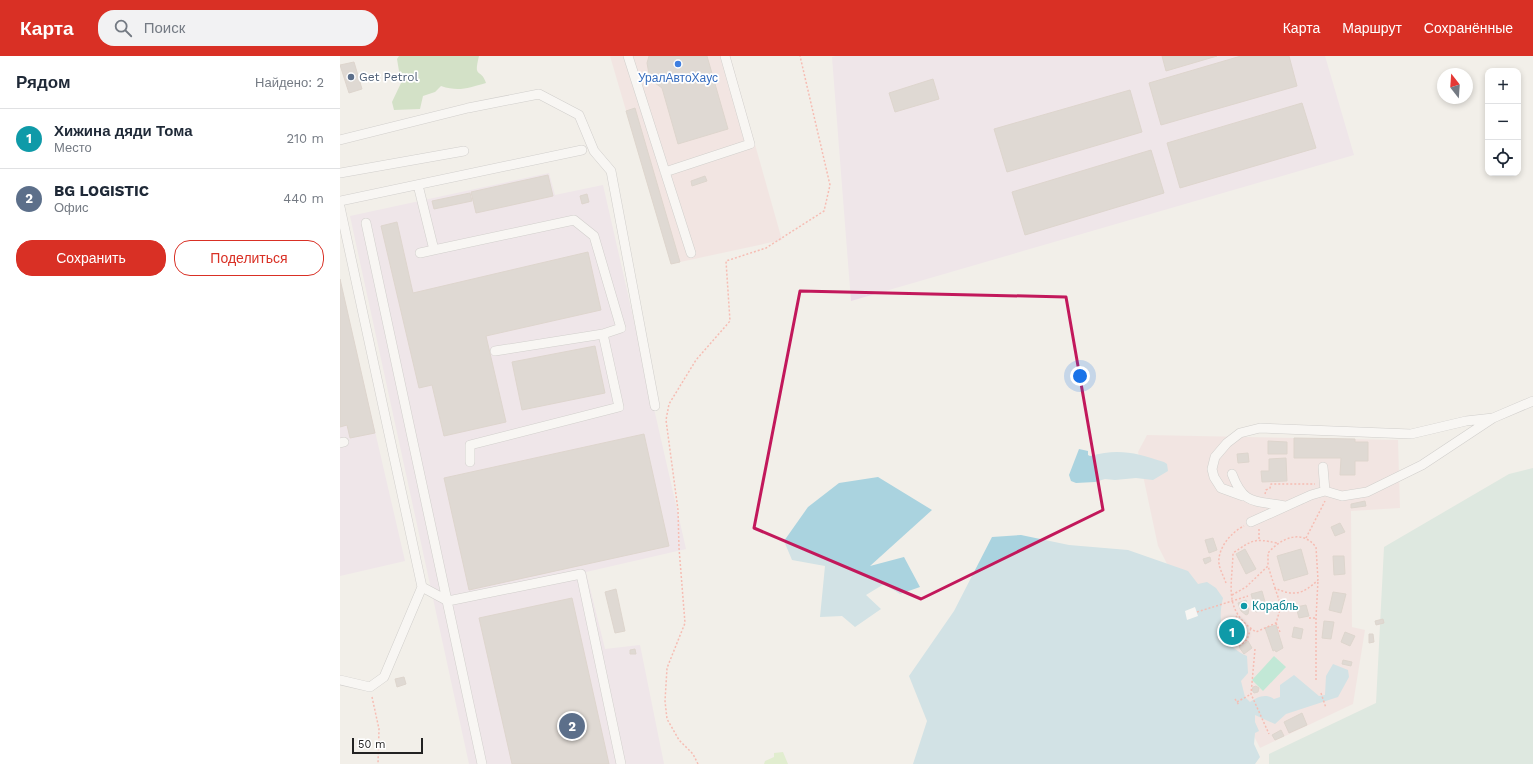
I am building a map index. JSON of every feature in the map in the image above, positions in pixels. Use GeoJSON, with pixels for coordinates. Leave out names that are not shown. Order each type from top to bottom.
{"type":"FeatureCollection","features":[{"type":"Feature","properties":{"kind":"lane"},"geometry":{"type":"LineString","coordinates":[[628,56],[691,253]]}},
{"type":"Feature","properties":{"kind":"lane"},"geometry":{"type":"LineString","coordinates":[[665,172],[750,144],[725,56]]}},
{"type":"Feature","properties":{"kind":"lane"},"geometry":{"type":"LineString","coordinates":[[340,140],[468,108],[540,94],[578,115],[594,151],[611,171],[655,406]]}},
{"type":"Feature","properties":{"kind":"lane"},"geometry":{"type":"LineString","coordinates":[[340,202],[582,150]]}},
{"type":"Feature","properties":{"kind":"lane"},"geometry":{"type":"LineString","coordinates":[[340,173],[464,151]]}},
{"type":"Feature","properties":{"kind":"lane"},"geometry":{"type":"LineString","coordinates":[[418,185],[434,250]]}},
{"type":"Feature","properties":{"kind":"lane"},"geometry":{"type":"LineString","coordinates":[[340,207],[422,587],[384,677],[370,687],[340,680]]}},
{"type":"Feature","properties":{"kind":"lane"},"geometry":{"type":"LineString","coordinates":[[420,253],[574,220],[594,236],[621,328],[603,334],[495,351]]}},
{"type":"Feature","properties":{"kind":"lane"},"geometry":{"type":"LineString","coordinates":[[366,223],[482,764]]}},
{"type":"Feature","properties":{"kind":"lane"},"geometry":{"type":"LineString","coordinates":[[470,462],[470,445],[619,407],[603,334]]}},
{"type":"Feature","properties":{"kind":"lane"},"geometry":{"type":"LineString","coordinates":[[1251,522],[1311,495],[1324,491],[1342,496],[1367,492],[1422,466],[1493,418],[1533,401]]}},
{"type":"Feature","properties":{"kind":"lane"},"geometry":{"type":"LineString","coordinates":[[1286,506],[1251,500],[1221,488],[1214,477],[1212,469],[1215,457],[1227,443],[1240,433],[1260,428],[1293,431],[1411,434],[1466,421],[1493,418]]}},
{"type":"Feature","properties":{"kind":"lane"},"geometry":{"type":"LineString","coordinates":[[1323,467],[1324,491]]}},
{"type":"Feature","properties":{"kind":"lane"},"geometry":{"type":"LineString","coordinates":[[1232,474],[1237,488],[1243,496]]}},
{"type":"Feature","properties":{"kind":"lane"},"geometry":{"type":"LineString","coordinates":[[422,587],[448,601],[581,574],[621,764]]}},
{"type":"Feature","properties":{"kind":"path"},"geometry":{"type":"LineString","coordinates":[[698,764],[693,754],[679,740],[667,719],[664,701],[666,668],[685,623],[679,548],[678,510],[666,420],[669,404],[696,360],[730,321],[726,261],[766,248],[824,211],[830,185],[800,56]]}},
{"type":"Feature","properties":{"kind":"path"},"geometry":{"type":"LineString","coordinates":[[1306,538],[1325,504],[1324,491]]}},
{"type":"Feature","properties":{"kind":"path"},"geometry":{"type":"LineString","coordinates":[[1226,582],[1220,565],[1221,550],[1226,541],[1239,528],[1251,522]]}},
{"type":"Feature","properties":{"kind":"path"},"geometry":{"type":"LineString","coordinates":[[1280,632],[1276,623],[1280,606],[1268,566],[1268,553],[1277,543],[1288,538],[1306,538],[1316,546],[1318,580],[1316,618],[1316,680]]}},
{"type":"Feature","properties":{"kind":"path"},"geometry":{"type":"LineString","coordinates":[[1276,623],[1256,632],[1238,616],[1232,601],[1232,595],[1233,553],[1252,541],[1259,539],[1277,543]]}},
{"type":"Feature","properties":{"kind":"path"},"geometry":{"type":"LineString","coordinates":[[1232,595],[1246,587],[1268,566]]}},
{"type":"Feature","properties":{"kind":"path"},"geometry":{"type":"LineString","coordinates":[[1275,588],[1283,592],[1301,593],[1318,580]]}},
{"type":"Feature","properties":{"kind":"path"},"geometry":{"type":"LineString","coordinates":[[1196,612],[1248,596]]}},
{"type":"Feature","properties":{"kind":"path"},"geometry":{"type":"LineString","coordinates":[[1225,629],[1238,616]]}},
{"type":"Feature","properties":{"kind":"path"},"geometry":{"type":"LineString","coordinates":[[1309,618],[1316,618]]}},
{"type":"Feature","properties":{"kind":"path"},"geometry":{"type":"LineString","coordinates":[[1239,646],[1247,640],[1251,628]]}},
{"type":"Feature","properties":{"kind":"path"},"geometry":{"type":"LineString","coordinates":[[1255,649],[1251,694],[1269,734]]}},
{"type":"Feature","properties":{"kind":"path"},"geometry":{"type":"LineString","coordinates":[[370,687],[379,729],[378,764]]}},
{"type":"Feature","properties":{"kind":"path"},"geometry":{"type":"LineString","coordinates":[[1237,702],[1251,694]]}},
{"type":"Feature","properties":{"kind":"path"},"geometry":{"type":"LineString","coordinates":[[1322,694],[1326,708]]}},
{"type":"Feature","properties":{"kind":"path"},"geometry":{"type":"LineString","coordinates":[[1236,699],[1239,705]]}},
{"type":"Feature","properties":{"kind":"highlighted area"},"geometry":{"type":"Polygon","coordinates":[[[800,291],[1066,297],[1103,510],[921,599],[754,528],[800,291]]]}},
{"type":"Feature","properties":{"kind":"shaded area"},"geometry":{"type":"Polygon","coordinates":[[[610,56],[730,56],[782,240],[671,264],[610,56]]]}},
{"type":"Feature","properties":{"kind":"shaded area"},"geometry":{"type":"Polygon","coordinates":[[[1325,56],[1354,155],[851,301],[832,57],[1325,56]]]}},
{"type":"Feature","properties":{"kind":"shaded area"},"geometry":{"type":"Polygon","coordinates":[[[549,173],[555,195],[603,185],[686,549],[586,572],[605,649],[640,645],[664,764],[469,764],[350,216],[549,173]]]}},
{"type":"Feature","properties":{"kind":"shaded area"},"geometry":{"type":"Polygon","coordinates":[[[340,280],[405,561],[340,576],[340,280]]]}},
{"type":"Feature","properties":{"kind":"shaded area"},"geometry":{"type":"Polygon","coordinates":[[[1147,435],[1398,440],[1400,508],[1351,511],[1352,627],[1365,630],[1353,704],[1260,748],[1158,546],[1138,452],[1147,435]]]}},
{"type":"Feature","properties":{"kind":"green space"},"geometry":{"type":"Polygon","coordinates":[[[399,56],[479,56],[477,71],[482,75],[486,83],[469,88],[458,89],[441,86],[435,92],[423,96],[420,109],[394,110],[392,102],[401,83],[397,59],[399,56]]]}},
{"type":"Feature","properties":{"kind":"green space"},"geometry":{"type":"Polygon","coordinates":[[[1533,468],[1533,764],[1269,764],[1269,754],[1376,703],[1384,547],[1509,474],[1533,468]]]}},
{"type":"Feature","properties":{"kind":"green space"},"geometry":{"type":"Polygon","coordinates":[[[1274,656],[1286,667],[1263,691],[1252,680],[1274,656]]]}},
{"type":"Feature","properties":{"kind":"green space"},"geometry":{"type":"Polygon","coordinates":[[[783,752],[788,764],[764,764],[765,761],[774,757],[774,753],[783,752]]]}},
{"type":"Feature","properties":{"kind":"water"},"geometry":{"type":"Polygon","coordinates":[[[1079,449],[1088,451],[1088,455],[1090,456],[1110,452],[1119,452],[1145,456],[1164,462],[1167,464],[1168,471],[1153,480],[1136,478],[1115,480],[1105,479],[1095,482],[1076,483],[1071,481],[1069,475],[1079,449]]]}},
{"type":"Feature","properties":{"kind":"water"},"geometry":{"type":"Polygon","coordinates":[[[878,477],[932,510],[870,566],[904,557],[920,587],[900,594],[884,584],[866,595],[881,609],[855,627],[842,616],[820,617],[825,566],[792,560],[784,541],[808,507],[839,483],[878,477]]]}},
{"type":"Feature","properties":{"kind":"water"},"geometry":{"type":"Polygon","coordinates":[[[1021,535],[1069,545],[1128,550],[1188,571],[1198,584],[1207,582],[1216,588],[1223,598],[1221,607],[1221,624],[1223,632],[1232,646],[1247,656],[1248,673],[1241,681],[1245,697],[1250,702],[1262,696],[1268,696],[1274,699],[1280,697],[1280,685],[1294,675],[1319,696],[1325,695],[1326,676],[1333,664],[1348,670],[1349,677],[1338,697],[1286,714],[1275,724],[1255,715],[1255,722],[1259,731],[1255,733],[1254,744],[1260,757],[1255,764],[913,764],[927,721],[909,676],[954,611],[992,537],[1021,535]]]}},
{"type":"Feature","properties":{"kind":"pier"},"geometry":{"type":"Polygon","coordinates":[[[1195,607],[1198,616],[1187,620],[1185,611],[1195,607]]]}},
{"type":"Feature","properties":{"kind":"building"},"geometry":{"type":"Polygon","coordinates":[[[649,56],[707,56],[728,129],[678,144],[662,88],[655,83],[649,74],[647,63],[649,56]]]}},
{"type":"Feature","properties":{"kind":"building"},"geometry":{"type":"Polygon","coordinates":[[[1162,56],[1217,56],[1166,71],[1162,56]]]}},
{"type":"Feature","properties":{"kind":"building"},"geometry":{"type":"Polygon","coordinates":[[[1241,56],[1289,56],[1297,86],[1161,125],[1149,83],[1241,56]]]}},
{"type":"Feature","properties":{"kind":"building","name":"Get Petrol"},"geometry":{"type":"Polygon","coordinates":[[[354,62],[362,89],[349,93],[340,65],[354,62]]]}},
{"type":"Feature","properties":{"kind":"building"},"geometry":{"type":"Polygon","coordinates":[[[933,79],[939,99],[895,112],[889,93],[933,79]]]}},
{"type":"Feature","properties":{"kind":"building"},"geometry":{"type":"Polygon","coordinates":[[[1130,90],[1142,132],[1007,172],[994,129],[1130,90]]]}},
{"type":"Feature","properties":{"kind":"building"},"geometry":{"type":"Polygon","coordinates":[[[1302,103],[1316,148],[1180,188],[1167,143],[1302,103]]]}},
{"type":"Feature","properties":{"kind":"building"},"geometry":{"type":"Polygon","coordinates":[[[635,108],[680,262],[671,264],[626,111],[635,108]]]}},
{"type":"Feature","properties":{"kind":"building"},"geometry":{"type":"Polygon","coordinates":[[[1151,150],[1164,193],[1025,235],[1012,192],[1151,150]]]}},
{"type":"Feature","properties":{"kind":"building"},"geometry":{"type":"Polygon","coordinates":[[[548,175],[553,196],[476,213],[471,192],[548,175]]]}},
{"type":"Feature","properties":{"kind":"building"},"geometry":{"type":"Polygon","coordinates":[[[705,176],[707,181],[692,186],[691,181],[705,176]]]}},
{"type":"Feature","properties":{"kind":"building"},"geometry":{"type":"Polygon","coordinates":[[[470,193],[472,201],[434,209],[432,201],[470,193]]]}},
{"type":"Feature","properties":{"kind":"building"},"geometry":{"type":"Polygon","coordinates":[[[587,194],[589,202],[582,204],[580,196],[587,194]]]}},
{"type":"Feature","properties":{"kind":"building"},"geometry":{"type":"Polygon","coordinates":[[[397,222],[413,293],[588,252],[601,310],[486,336],[506,422],[444,436],[432,385],[419,388],[381,226],[397,222]]]}},
{"type":"Feature","properties":{"kind":"building"},"geometry":{"type":"Polygon","coordinates":[[[340,279],[375,433],[350,438],[347,425],[340,427],[340,279]]]}},
{"type":"Feature","properties":{"kind":"building"},"geometry":{"type":"Polygon","coordinates":[[[595,346],[605,393],[522,410],[512,362],[595,346]]]}},
{"type":"Feature","properties":{"kind":"building"},"geometry":{"type":"Polygon","coordinates":[[[644,434],[669,546],[469,590],[444,478],[644,434]]]}},
{"type":"Feature","properties":{"kind":"building"},"geometry":{"type":"Polygon","coordinates":[[[1294,438],[1355,439],[1355,442],[1368,442],[1368,461],[1355,461],[1355,475],[1340,475],[1341,458],[1294,458],[1294,438]]]}},
{"type":"Feature","properties":{"kind":"building"},"geometry":{"type":"Polygon","coordinates":[[[1268,441],[1287,442],[1287,454],[1268,454],[1268,441]]]}},
{"type":"Feature","properties":{"kind":"building"},"geometry":{"type":"Polygon","coordinates":[[[1248,453],[1249,462],[1238,463],[1237,454],[1248,453]]]}},
{"type":"Feature","properties":{"kind":"building"},"geometry":{"type":"Polygon","coordinates":[[[1286,458],[1287,481],[1262,482],[1261,471],[1269,471],[1269,459],[1286,458]]]}},
{"type":"Feature","properties":{"kind":"building"},"geometry":{"type":"Polygon","coordinates":[[[1365,501],[1366,506],[1351,508],[1351,504],[1365,501]]]}},
{"type":"Feature","properties":{"kind":"building"},"geometry":{"type":"Polygon","coordinates":[[[1340,523],[1345,532],[1335,536],[1331,527],[1340,523]]]}},
{"type":"Feature","properties":{"kind":"building"},"geometry":{"type":"Polygon","coordinates":[[[1213,538],[1217,550],[1209,553],[1205,540],[1213,538]]]}},
{"type":"Feature","properties":{"kind":"building"},"geometry":{"type":"Polygon","coordinates":[[[1245,549],[1256,569],[1246,574],[1236,554],[1245,549]]]}},
{"type":"Feature","properties":{"kind":"building"},"geometry":{"type":"Polygon","coordinates":[[[1301,549],[1308,574],[1284,581],[1277,556],[1301,549]]]}},
{"type":"Feature","properties":{"kind":"building"},"geometry":{"type":"Polygon","coordinates":[[[1333,556],[1344,556],[1345,574],[1334,575],[1333,556]]]}},
{"type":"Feature","properties":{"kind":"building"},"geometry":{"type":"Polygon","coordinates":[[[1210,557],[1211,561],[1205,564],[1203,559],[1210,557]]]}},
{"type":"Feature","properties":{"kind":"building"},"geometry":{"type":"Polygon","coordinates":[[[616,589],[625,631],[615,633],[605,592],[616,589]]]}},
{"type":"Feature","properties":{"kind":"building"},"geometry":{"type":"Polygon","coordinates":[[[1262,591],[1267,609],[1256,612],[1251,594],[1262,591]]]}},
{"type":"Feature","properties":{"kind":"building"},"geometry":{"type":"Polygon","coordinates":[[[1333,592],[1346,594],[1341,613],[1329,610],[1333,592]]]}},
{"type":"Feature","properties":{"kind":"building"},"geometry":{"type":"Polygon","coordinates":[[[572,598],[609,764],[512,764],[479,618],[572,598]]]}},
{"type":"Feature","properties":{"kind":"building","name":"Корабль"},"geometry":{"type":"Polygon","coordinates":[[[1246,600],[1249,609],[1248,614],[1246,615],[1241,611],[1238,603],[1246,600]]]}},
{"type":"Feature","properties":{"kind":"building"},"geometry":{"type":"Polygon","coordinates":[[[1306,605],[1309,616],[1299,618],[1296,607],[1306,605]]]}},
{"type":"Feature","properties":{"kind":"building"},"geometry":{"type":"Polygon","coordinates":[[[1383,619],[1384,623],[1376,625],[1375,621],[1383,619]]]}},
{"type":"Feature","properties":{"kind":"building"},"geometry":{"type":"Polygon","coordinates":[[[1324,621],[1334,622],[1331,639],[1322,638],[1324,621]]]}},
{"type":"Feature","properties":{"kind":"building"},"geometry":{"type":"Polygon","coordinates":[[[1276,625],[1283,648],[1276,652],[1275,650],[1273,651],[1265,628],[1276,625]]]}},
{"type":"Feature","properties":{"kind":"building"},"geometry":{"type":"Polygon","coordinates":[[[1232,626],[1238,632],[1232,638],[1226,632],[1232,626]]]}},
{"type":"Feature","properties":{"kind":"building"},"geometry":{"type":"Polygon","coordinates":[[[1294,627],[1303,629],[1301,639],[1292,637],[1294,627]]]}},
{"type":"Feature","properties":{"kind":"building"},"geometry":{"type":"Polygon","coordinates":[[[1345,632],[1355,636],[1350,646],[1341,642],[1345,632]]]}},
{"type":"Feature","properties":{"kind":"building"},"geometry":{"type":"Polygon","coordinates":[[[1369,634],[1373,634],[1374,642],[1369,643],[1369,634]]]}},
{"type":"Feature","properties":{"kind":"building"},"geometry":{"type":"Polygon","coordinates":[[[1248,641],[1252,648],[1244,654],[1239,647],[1248,641]]]}},
{"type":"Feature","properties":{"kind":"building"},"geometry":{"type":"Polygon","coordinates":[[[635,649],[636,654],[630,654],[630,650],[635,649]]]}},
{"type":"Feature","properties":{"kind":"building"},"geometry":{"type":"Polygon","coordinates":[[[1343,660],[1352,662],[1351,666],[1342,664],[1343,660]]]}},
{"type":"Feature","properties":{"kind":"building"},"geometry":{"type":"Polygon","coordinates":[[[404,677],[406,684],[397,687],[395,679],[404,677]]]}},
{"type":"Feature","properties":{"kind":"building"},"geometry":{"type":"Polygon","coordinates":[[[1256,686],[1259,688],[1258,692],[1254,693],[1252,690],[1253,687],[1256,686]]]}},
{"type":"Feature","properties":{"kind":"building"},"geometry":{"type":"Polygon","coordinates":[[[1302,713],[1307,725],[1289,733],[1284,722],[1302,713]]]}},
{"type":"Feature","properties":{"kind":"building"},"geometry":{"type":"Polygon","coordinates":[[[1281,730],[1284,736],[1275,740],[1272,735],[1281,730]]]}},
{"type":"Feature","properties":{"kind":"place","name":"УралАвтоХаус"},"geometry":{"type":"Point","coordinates":[678,64]}},
{"type":"Feature","properties":{"kind":"place","name":"Get Petrol"},"geometry":{"type":"Point","coordinates":[351,77]}},
{"type":"Feature","properties":{"kind":"place","name":"Корабль"},"geometry":{"type":"Point","coordinates":[1244,606]}},
{"type":"Feature","properties":{"kind":"place","name":"Хижина дяди Тома"},"geometry":{"type":"Point","coordinates":[1232,632]}},
{"type":"Feature","properties":{"kind":"place","name":"BG LOGISTIC"},"geometry":{"type":"Point","coordinates":[572,726]}}]}
